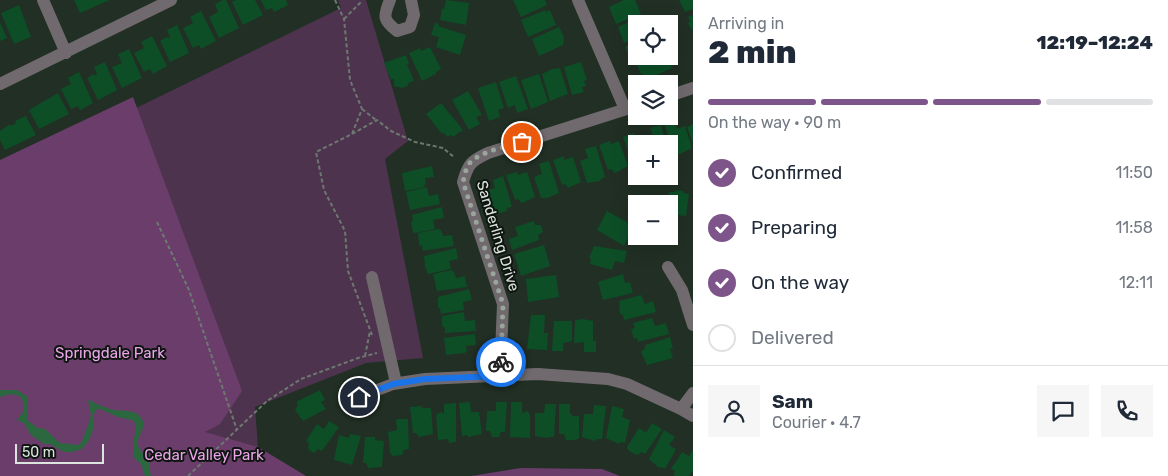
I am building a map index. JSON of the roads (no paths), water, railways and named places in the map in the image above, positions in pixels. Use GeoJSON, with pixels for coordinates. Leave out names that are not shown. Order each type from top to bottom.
{"type":"FeatureCollection","features":[{"type":"Feature","properties":{"kind":"street"},"geometry":{"type":"LineString","coordinates":[[43,0],[66,53]]}},
{"type":"Feature","properties":{"kind":"street"},"geometry":{"type":"LineString","coordinates":[[0,84],[171,0]]}},
{"type":"Feature","properties":{"kind":"street"},"geometry":{"type":"LineString","coordinates":[[390,0],[384,14],[386,23],[397,31],[410,26],[414,15],[411,0]]}},
{"type":"Feature","properties":{"kind":"street"},"geometry":{"type":"LineString","coordinates":[[578,0],[628,101]]}},
{"type":"Feature","properties":{"kind":"street"},"geometry":{"type":"LineString","coordinates":[[678,93],[693,88]]}},
{"type":"Feature","properties":{"kind":"street","name":"Sanderling Drive"},"geometry":{"type":"LineString","coordinates":[[500,376],[503,304],[463,182],[466,169],[472,161],[488,153],[628,108]]}},
{"type":"Feature","properties":{"kind":"street"},"geometry":{"type":"LineString","coordinates":[[668,267],[682,290],[693,325]]}},
{"type":"Feature","properties":{"kind":"street"},"geometry":{"type":"LineString","coordinates":[[372,277],[396,383]]}},
{"type":"Feature","properties":{"kind":"street"},"geometry":{"type":"LineString","coordinates":[[359,397],[396,383],[425,379],[538,374],[608,379],[627,384],[693,416]]}},
{"type":"Feature","properties":{"kind":"street"},"geometry":{"type":"LineString","coordinates":[[681,409],[693,393]]}},
{"type":"Feature","properties":{"kind":"park label","name":"Springdale Park"},"geometry":{"type":"Point","coordinates":[110,353]}},
{"type":"Feature","properties":{"kind":"park label","name":"Cedar Valley Park"},"geometry":{"type":"Point","coordinates":[204,455]}}]}
